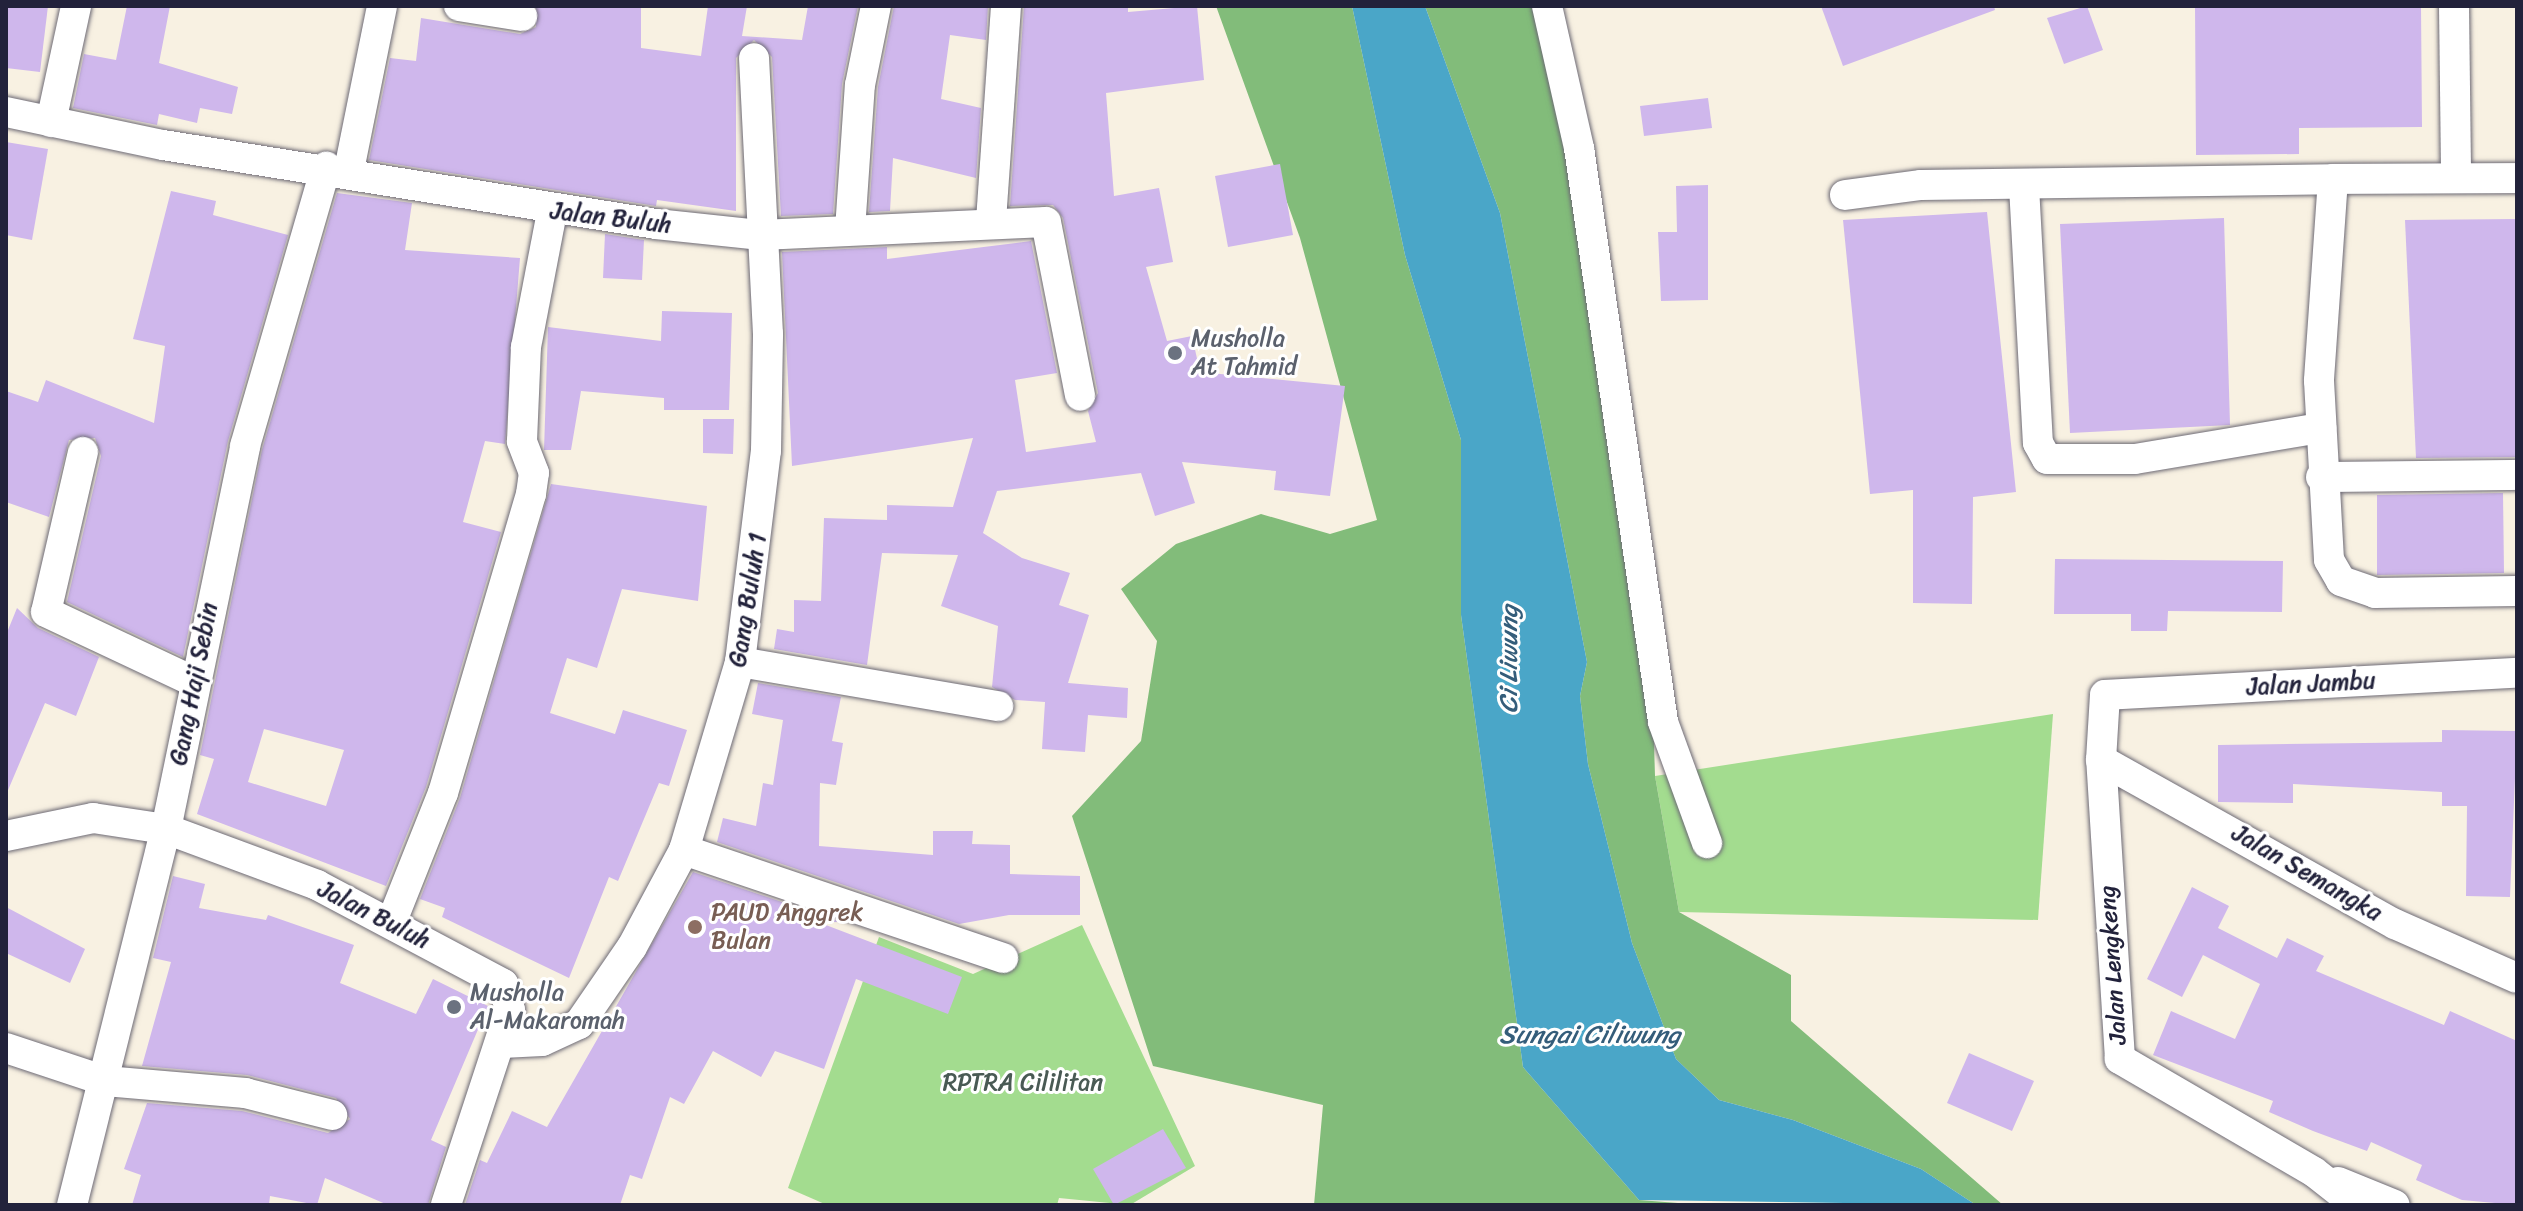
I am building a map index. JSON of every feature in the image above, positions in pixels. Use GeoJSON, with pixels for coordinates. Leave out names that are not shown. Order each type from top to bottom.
{"type":"FeatureCollection","features":[{"type":"Feature","properties":{"kind":"street"},"geometry":{"type":"LineString","coordinates":[[51,122],[76,6]]}},
{"type":"Feature","properties":{"kind":"street","name":"Gang Haji Sebin"},"geometry":{"type":"LineString","coordinates":[[72,1205],[166,829],[245,446],[338,168],[382,6]]}},
{"type":"Feature","properties":{"kind":"street"},"geometry":{"type":"LineString","coordinates":[[459,6],[522,16]]}},
{"type":"Feature","properties":{"kind":"street"},"geometry":{"type":"LineString","coordinates":[[850,230],[860,85],[876,6]]}},
{"type":"Feature","properties":{"kind":"street"},"geometry":{"type":"LineString","coordinates":[[991,221],[1006,6]]}},
{"type":"Feature","properties":{"kind":"street"},"geometry":{"type":"LineString","coordinates":[[1547,6],[1579,148],[1663,722],[1707,843]]}},
{"type":"Feature","properties":{"kind":"street"},"geometry":{"type":"LineString","coordinates":[[2454,6],[2456,176]]}},
{"type":"Feature","properties":{"kind":"street","name":"Gang Buluh 1"},"geometry":{"type":"LineString","coordinates":[[502,1043],[542,1041],[579,1024],[632,947],[684,850],[740,662],[764,487],[768,334],[754,58]]}},
{"type":"Feature","properties":{"kind":"street","name":"Jalan Buluh"},"geometry":{"type":"LineString","coordinates":[[6,112],[338,168],[552,212],[761,235],[991,221],[1046,222],[1053,234],[1080,396]]}},
{"type":"Feature","properties":{"kind":"street"},"geometry":{"type":"LineString","coordinates":[[1845,195],[2024,186],[2456,176],[2517,178]]}},
{"type":"Feature","properties":{"kind":"street"},"geometry":{"type":"LineString","coordinates":[[2333,179],[2321,428],[2321,477],[2329,560],[2341,581],[2375,593],[2517,591]]}},
{"type":"Feature","properties":{"kind":"street"},"geometry":{"type":"LineString","coordinates":[[2024,186],[2038,443],[2047,459],[2135,459],[2321,428]]}},
{"type":"Feature","properties":{"kind":"street"},"geometry":{"type":"LineString","coordinates":[[392,921],[443,793],[531,494],[534,473],[522,441],[526,347],[552,212]]}},
{"type":"Feature","properties":{"kind":"street"},"geometry":{"type":"LineString","coordinates":[[83,452],[46,612],[195,682]]}},
{"type":"Feature","properties":{"kind":"street"},"geometry":{"type":"LineString","coordinates":[[2321,477],[2517,475]]}},
{"type":"Feature","properties":{"kind":"street"},"geometry":{"type":"LineString","coordinates":[[740,662],[998,706]]}},
{"type":"Feature","properties":{"kind":"street","name":"Jalan Jambu"},"geometry":{"type":"LineString","coordinates":[[2105,695],[2517,673]]}},
{"type":"Feature","properties":{"kind":"street","name":"Jalan Lengkeng"},"geometry":{"type":"LineString","coordinates":[[2105,695],[2101,760],[2120,1059],[2314,1172],[2356,1205]]}},
{"type":"Feature","properties":{"kind":"street","name":"Jalan Semangka"},"geometry":{"type":"LineString","coordinates":[[2101,760],[2395,924],[2517,978]]}},
{"type":"Feature","properties":{"kind":"street","name":"Jalan Buluh"},"geometry":{"type":"LineString","coordinates":[[10,835],[93,818],[166,829],[392,921],[503,984],[510,1010],[502,1043],[446,1205]]}},
{"type":"Feature","properties":{"kind":"street"},"geometry":{"type":"LineString","coordinates":[[684,850],[1003,958]]}},
{"type":"Feature","properties":{"kind":"street"},"geometry":{"type":"LineString","coordinates":[[2475,959],[2517,954]]}},
{"type":"Feature","properties":{"kind":"street"},"geometry":{"type":"LineString","coordinates":[[6,1048],[105,1081],[245,1093],[332,1115]]}},
{"type":"Feature","properties":{"kind":"street","name":"Jalan Lengkeng"},"geometry":{"type":"LineString","coordinates":[[2314,1172],[2395,1205]]}},
{"type":"Feature","properties":{"kind":"green space"},"geometry":{"type":"Polygon","coordinates":[[[1216,6],[1352,6],[1405,255],[1461,440],[1461,615],[1523,1067],[1639,1200],[1704,1205],[1314,1205],[1323,1105],[1153,1066],[1072,816],[1141,741],[1157,641],[1121,589],[1176,544],[1261,514],[1330,534],[1377,520],[1300,238],[1216,6]]]}},
{"type":"Feature","properties":{"kind":"green space"},"geometry":{"type":"Polygon","coordinates":[[[1425,6],[1547,6],[1651,643],[1655,776],[1679,912],[1791,975],[1791,1021],[2003,1205],[1976,1205],[1921,1169],[1793,1120],[1719,1100],[1676,1059],[1632,943],[1588,764],[1580,696],[1587,662],[1500,213],[1425,6]]]}},
{"type":"Feature","properties":{"kind":"green space"},"geometry":{"type":"Polygon","coordinates":[[[2053,714],[2038,920],[1679,912],[1655,776],[2053,714]]]}},
{"type":"Feature","properties":{"kind":"green space","name":"RPTRA Cililitan"},"geometry":{"type":"Polygon","coordinates":[[[1082,925],[1195,1166],[1130,1205],[1059,1198],[1057,1205],[827,1205],[788,1188],[879,937],[973,974],[1082,925]]]}},
{"type":"Feature","properties":{"kind":"water","name":"Sungai Ciliwung"},"geometry":{"type":"Polygon","coordinates":[[[1352,6],[1425,6],[1500,213],[1587,662],[1580,696],[1588,764],[1632,943],[1676,1059],[1719,1100],[1793,1120],[1921,1169],[1976,1205],[1639,1200],[1523,1067],[1461,615],[1461,440],[1405,255],[1352,6]]]}},
{"type":"Feature","properties":{"kind":"building"},"geometry":{"type":"Polygon","coordinates":[[[6,6],[48,6],[40,72],[6,68],[6,6]]]}},
{"type":"Feature","properties":{"kind":"building"},"geometry":{"type":"Polygon","coordinates":[[[127,6],[170,6],[159,63],[238,87],[232,114],[200,108],[197,123],[159,114],[157,125],[73,108],[84,54],[116,60],[127,6]]]}},
{"type":"Feature","properties":{"kind":"building"},"geometry":{"type":"Polygon","coordinates":[[[536,6],[641,6],[641,48],[701,56],[708,6],[747,6],[742,36],[802,40],[808,6],[858,6],[842,84],[833,214],[781,216],[772,57],[754,40],[736,58],[736,211],[657,200],[656,206],[369,160],[390,58],[416,61],[421,18],[520,34],[536,27],[536,6]]]}},
{"type":"Feature","properties":{"kind":"building"},"geometry":{"type":"Polygon","coordinates":[[[894,6],[988,6],[986,40],[950,35],[941,99],[981,108],[976,178],[893,158],[890,211],[869,212],[878,87],[894,6]]]}},
{"type":"Feature","properties":{"kind":"building"},"geometry":{"type":"Polygon","coordinates":[[[1024,6],[1128,6],[1128,12],[1197,6],[1204,80],[1106,93],[1114,196],[1159,188],[1173,262],[1146,267],[1167,341],[1192,336],[1200,372],[1345,386],[1330,496],[1274,490],[1276,471],[1182,462],[1195,503],[1155,516],[1141,473],[997,491],[983,533],[1022,558],[1070,573],[1059,605],[1089,615],[1068,683],[1128,688],[1127,718],[1088,715],[1085,752],[1042,749],[1045,702],[1015,700],[992,687],[998,626],[941,606],[958,555],[882,553],[867,665],[774,649],[777,629],[794,632],[794,600],[821,601],[824,518],[887,520],[887,505],[953,507],[973,438],[792,466],[782,252],[887,247],[887,259],[1031,241],[1057,373],[1015,380],[1026,452],[1096,442],[1088,411],[1098,393],[1063,218],[1053,205],[1010,206],[1024,6]]]}},
{"type":"Feature","properties":{"kind":"building"},"geometry":{"type":"Polygon","coordinates":[[[1821,6],[1994,6],[1995,10],[1843,66],[1821,6]]]}},
{"type":"Feature","properties":{"kind":"building"},"geometry":{"type":"Polygon","coordinates":[[[2087,6],[2103,50],[2064,64],[2047,18],[2087,6]]]}},
{"type":"Feature","properties":{"kind":"building"},"geometry":{"type":"Polygon","coordinates":[[[2195,6],[2421,6],[2422,127],[2299,128],[2299,154],[2196,155],[2195,6]]]}},
{"type":"Feature","properties":{"kind":"building"},"geometry":{"type":"Polygon","coordinates":[[[1708,98],[1712,128],[1644,136],[1640,106],[1708,98]]]}},
{"type":"Feature","properties":{"kind":"building"},"geometry":{"type":"Polygon","coordinates":[[[6,142],[48,149],[32,240],[6,235],[6,142]]]}},
{"type":"Feature","properties":{"kind":"building"},"geometry":{"type":"Polygon","coordinates":[[[1280,164],[1293,235],[1228,247],[1215,176],[1280,164]]]}},
{"type":"Feature","properties":{"kind":"building"},"geometry":{"type":"Polygon","coordinates":[[[1708,185],[1708,300],[1661,301],[1658,232],[1677,232],[1676,186],[1708,185]]]}},
{"type":"Feature","properties":{"kind":"building"},"geometry":{"type":"Polygon","coordinates":[[[171,191],[216,201],[213,215],[288,235],[228,441],[183,657],[67,602],[101,456],[95,438],[69,440],[49,517],[6,502],[6,391],[38,402],[46,380],[154,423],[165,346],[133,339],[171,191]]]}},
{"type":"Feature","properties":{"kind":"building"},"geometry":{"type":"Polygon","coordinates":[[[337,193],[412,203],[405,250],[520,258],[505,444],[485,441],[463,522],[501,532],[426,787],[386,886],[197,814],[214,759],[200,755],[262,450],[337,193]],[[264,729],[248,782],[326,806],[344,750],[264,729]]]}},
{"type":"Feature","properties":{"kind":"building"},"geometry":{"type":"Polygon","coordinates":[[[1987,212],[2016,492],[1973,497],[1972,604],[1913,603],[1913,490],[1870,494],[1843,220],[1987,212]]]}},
{"type":"Feature","properties":{"kind":"building"},"geometry":{"type":"Polygon","coordinates":[[[2224,218],[2230,425],[2070,433],[2060,224],[2224,218]]]}},
{"type":"Feature","properties":{"kind":"building"},"geometry":{"type":"Polygon","coordinates":[[[2517,219],[2517,457],[2416,458],[2405,220],[2517,219]]]}},
{"type":"Feature","properties":{"kind":"building"},"geometry":{"type":"Polygon","coordinates":[[[605,234],[644,240],[642,280],[603,278],[605,234]]]}},
{"type":"Feature","properties":{"kind":"building"},"geometry":{"type":"Polygon","coordinates":[[[662,311],[732,313],[729,410],[664,410],[664,398],[581,391],[571,450],[544,450],[548,327],[661,341],[662,311]]]}},
{"type":"Feature","properties":{"kind":"building"},"geometry":{"type":"Polygon","coordinates":[[[703,419],[734,419],[733,454],[703,453],[703,419]]]}},
{"type":"Feature","properties":{"kind":"building"},"geometry":{"type":"Polygon","coordinates":[[[551,484],[707,506],[698,601],[622,589],[597,668],[567,658],[550,713],[615,734],[623,710],[687,730],[669,786],[659,783],[618,881],[609,877],[569,978],[442,917],[445,908],[420,899],[460,798],[551,484]]]}},
{"type":"Feature","properties":{"kind":"building"},"geometry":{"type":"Polygon","coordinates":[[[2503,493],[2504,573],[2377,575],[2377,495],[2503,493]]]}},
{"type":"Feature","properties":{"kind":"building"},"geometry":{"type":"Polygon","coordinates":[[[2055,559],[2283,561],[2282,612],[2168,611],[2167,631],[2131,631],[2131,614],[2054,614],[2055,559]]]}},
{"type":"Feature","properties":{"kind":"building"},"geometry":{"type":"Polygon","coordinates":[[[17,608],[38,628],[99,657],[76,716],[45,703],[6,795],[6,635],[17,608]]]}},
{"type":"Feature","properties":{"kind":"building"},"geometry":{"type":"Polygon","coordinates":[[[758,683],[841,697],[832,741],[843,743],[836,785],[820,783],[819,846],[933,855],[933,831],[973,831],[972,844],[1010,845],[1010,874],[1080,876],[1080,915],[1009,915],[959,924],[717,842],[723,818],[756,826],[763,783],[773,785],[783,720],[752,714],[758,683]]]}},
{"type":"Feature","properties":{"kind":"building"},"geometry":{"type":"Polygon","coordinates":[[[2442,730],[2517,731],[2510,897],[2466,896],[2467,806],[2442,806],[2442,792],[2293,784],[2293,803],[2218,802],[2218,745],[2442,742],[2442,730]]]}},
{"type":"Feature","properties":{"kind":"building"},"geometry":{"type":"Polygon","coordinates":[[[693,872],[841,922],[818,922],[962,977],[948,1014],[856,979],[824,1069],[775,1051],[761,1077],[713,1051],[684,1104],[670,1097],[642,1179],[630,1175],[620,1205],[465,1205],[480,1160],[487,1163],[512,1111],[547,1127],[693,872]]]}},
{"type":"Feature","properties":{"kind":"building"},"geometry":{"type":"Polygon","coordinates":[[[173,876],[205,884],[199,908],[266,920],[268,915],[354,945],[340,983],[416,1014],[433,979],[488,1006],[431,1140],[446,1147],[428,1205],[388,1205],[325,1178],[317,1205],[270,1196],[269,1205],[132,1205],[141,1175],[124,1169],[147,1103],[242,1111],[328,1133],[350,1119],[336,1098],[247,1075],[142,1066],[171,962],[153,958],[173,876]]]}},
{"type":"Feature","properties":{"kind":"building"},"geometry":{"type":"Polygon","coordinates":[[[2192,887],[2229,906],[2218,928],[2277,958],[2287,938],[2324,956],[2316,971],[2444,1025],[2450,1011],[2517,1041],[2517,1205],[2462,1200],[2416,1180],[2422,1165],[2371,1142],[2367,1151],[2313,1131],[2269,1112],[2273,1101],[2153,1055],[2171,1011],[2235,1039],[2260,984],[2203,955],[2182,997],[2147,979],[2192,887]]]}},
{"type":"Feature","properties":{"kind":"building"},"geometry":{"type":"Polygon","coordinates":[[[6,907],[85,949],[70,983],[6,953],[6,907]]]}},
{"type":"Feature","properties":{"kind":"building"},"geometry":{"type":"Polygon","coordinates":[[[1969,1053],[2034,1081],[2012,1131],[1947,1103],[1969,1053]]]}},
{"type":"Feature","properties":{"kind":"building"},"geometry":{"type":"Polygon","coordinates":[[[1163,1129],[1186,1168],[1114,1205],[1093,1169],[1163,1129]]]}},
{"type":"Feature","properties":{"kind":"place","name":"Musholla At Tahmid"},"geometry":{"type":"Point","coordinates":[1175,353]}},
{"type":"Feature","properties":{"kind":"place","name":"PAUD Anggrek Bulan"},"geometry":{"type":"Point","coordinates":[695,927]}},
{"type":"Feature","properties":{"kind":"place","name":"Musholla Al-Makaromah"},"geometry":{"type":"Point","coordinates":[454,1007]}},
{"type":"Feature","properties":{"kind":"water label","name":"Ci Liwung"},"geometry":{"type":"Point","coordinates":[1509,659]}}]}
